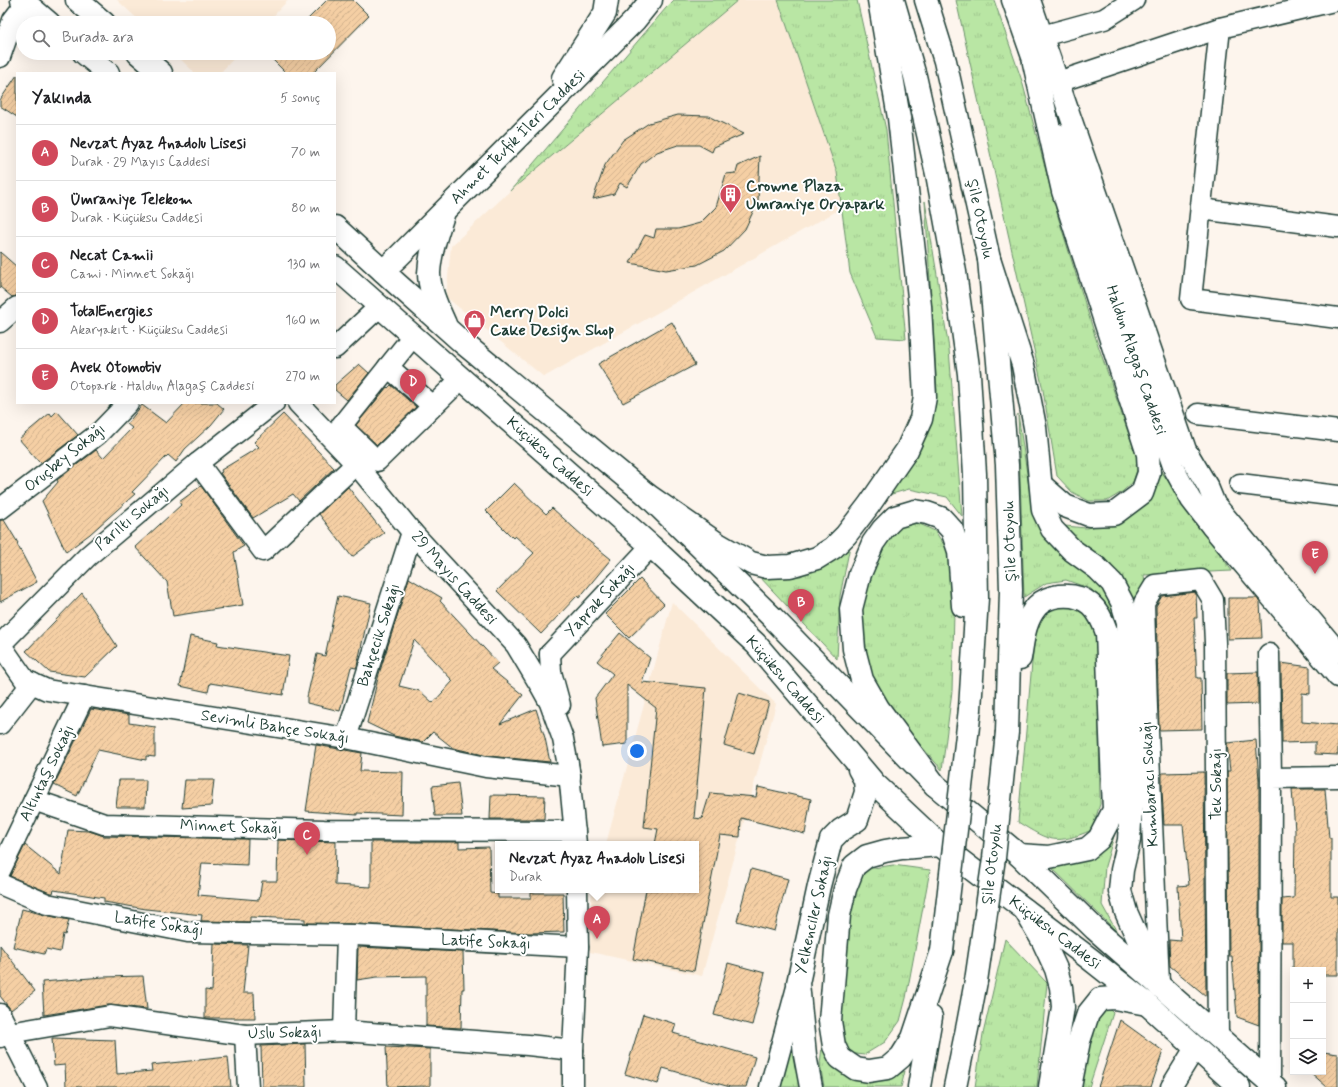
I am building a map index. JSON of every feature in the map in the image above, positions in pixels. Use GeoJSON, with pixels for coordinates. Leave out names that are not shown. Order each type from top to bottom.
{"type":"FeatureCollection","features":[{"type":"Feature","properties":{"kind":"main road"},"geometry":{"type":"LineString","coordinates":[[77,0],[96,16]]}},
{"type":"Feature","properties":{"kind":"main road"},"geometry":{"type":"LineString","coordinates":[[536,118],[584,47],[605,12],[607,0]]}},
{"type":"Feature","properties":{"kind":"main road","name":"Ahmet Tevfik İleri Caddesi"},"geometry":{"type":"LineString","coordinates":[[382,271],[399,256],[635,20],[651,0]]}},
{"type":"Feature","properties":{"kind":"main road"},"geometry":{"type":"LineString","coordinates":[[646,494],[718,544],[751,563],[767,567],[790,566],[817,558],[832,548],[846,535],[907,450],[921,419],[924,398],[920,306],[899,118],[879,0]]}},
{"type":"Feature","properties":{"kind":"main road","name":"Şile Otoyolu"},"geometry":{"type":"LineString","coordinates":[[893,0],[915,76],[937,174],[954,272],[969,374],[975,474],[977,598],[970,709],[942,951],[919,1087]]}},
{"type":"Feature","properties":{"kind":"main road","name":"Şile Otoyolu"},"geometry":{"type":"LineString","coordinates":[[926,0],[945,61],[989,259],[1007,473],[1011,590],[1007,732],[994,858],[976,981],[955,1087]]}},
{"type":"Feature","properties":{"kind":"main road"},"geometry":{"type":"LineString","coordinates":[[24,2],[41,16]]}},
{"type":"Feature","properties":{"kind":"main road"},"geometry":{"type":"LineString","coordinates":[[92,60],[107,72]]}},
{"type":"Feature","properties":{"kind":"main road"},"geometry":{"type":"LineString","coordinates":[[146,60],[160,72]]}},
{"type":"Feature","properties":{"kind":"main road"},"geometry":{"type":"LineString","coordinates":[[1034,63],[1063,191],[1148,454],[1148,473],[1142,493],[1114,514],[1089,515],[1065,506],[1041,485]]}},
{"type":"Feature","properties":{"kind":"main road"},"geometry":{"type":"LineString","coordinates":[[443,212],[432,253],[429,274],[434,298],[447,328]]}},
{"type":"Feature","properties":{"kind":"main road"},"geometry":{"type":"LineString","coordinates":[[336,228],[447,328]]}},
{"type":"Feature","properties":{"kind":"main road"},"geometry":{"type":"LineString","coordinates":[[989,259],[1023,365],[1034,427],[1043,510],[1052,529],[1072,550],[1097,568],[1112,583],[1122,602],[1128,622],[1131,806],[1129,840],[1122,870],[1120,890],[1126,912],[1159,986]]}},
{"type":"Feature","properties":{"kind":"main road"},"geometry":{"type":"LineString","coordinates":[[336,261],[352,269],[365,272],[382,271]]}},
{"type":"Feature","properties":{"kind":"main road","name":"Küçüksu Caddesi"},"geometry":{"type":"LineString","coordinates":[[336,268],[651,546],[756,644],[875,784],[940,845],[1147,1004],[1238,1087]]}},
{"type":"Feature","properties":{"kind":"main road"},"geometry":{"type":"LineString","coordinates":[[379,307],[400,307],[447,328]]}},
{"type":"Feature","properties":{"kind":"main road","name":"Küçüksu Caddesi"},"geometry":{"type":"LineString","coordinates":[[447,328],[646,494],[772,617],[935,785],[1019,855],[1095,930],[1273,1085]]}},
{"type":"Feature","properties":{"kind":"main road"},"geometry":{"type":"LineString","coordinates":[[935,785],[878,708],[862,680],[854,649],[851,610],[860,574],[873,543],[883,529],[895,517],[915,511],[927,513],[941,518],[952,530],[959,552],[970,709]]}},
{"type":"Feature","properties":{"kind":"main road"},"geometry":{"type":"LineString","coordinates":[[1007,732],[1026,624],[1037,606],[1050,598],[1068,595],[1084,599],[1096,610],[1107,633],[1114,810],[1099,839],[1087,849],[1049,857],[1019,855]]}},
{"type":"Feature","properties":{"kind":"main road","name":"Yelkenciler Sokağı"},"geometry":{"type":"LineString","coordinates":[[798,983],[819,886],[831,840],[841,830],[857,820],[866,792],[865,780],[852,758]]}},
{"type":"Feature","properties":{"kind":"main road"},"geometry":{"type":"LineString","coordinates":[[940,845],[885,851],[867,856],[854,866],[845,889],[839,915],[830,1021],[834,1046],[840,1058],[856,1069],[868,1071],[888,1068],[902,1057],[913,1038],[942,951]]}},
{"type":"Feature","properties":{"kind":"main road"},"geometry":{"type":"LineString","coordinates":[[1025,910],[1043,941],[1056,969],[1061,987],[1063,1007],[1050,1087]]}},
{"type":"Feature","properties":{"kind":"main road"},"geometry":{"type":"LineString","coordinates":[[798,983],[805,1055],[811,1087]]}},
{"type":"Feature","properties":{"kind":"main road"},"geometry":{"type":"LineString","coordinates":[[1070,1087],[1079,1041],[1088,1014],[1100,999],[1114,998],[1147,1004]]}},
{"type":"Feature","properties":{"kind":"main road"},"geometry":{"type":"LineString","coordinates":[[966,1087],[968,1024]]}},
{"type":"Feature","properties":{"kind":"street","name":"Haldun Alagaş Caddesi"},"geometry":{"type":"LineString","coordinates":[[1012,0],[1174,469],[1191,500],[1211,526],[1338,677]]}},
{"type":"Feature","properties":{"kind":"street","name":"Haldun Alagaş Caddesi"},"geometry":{"type":"LineString","coordinates":[[1030,0],[1186,450],[1208,488],[1215,504],[1338,652]]}},
{"type":"Feature","properties":{"kind":"street"},"geometry":{"type":"LineString","coordinates":[[1042,36],[1104,18],[1134,0]]}},
{"type":"Feature","properties":{"kind":"street"},"geometry":{"type":"LineString","coordinates":[[1058,82],[1220,28],[1338,0]]}},
{"type":"Feature","properties":{"kind":"street"},"geometry":{"type":"LineString","coordinates":[[0,57],[13,20],[24,2]]}},
{"type":"Feature","properties":{"kind":"street"},"geometry":{"type":"LineString","coordinates":[[1220,28],[1191,299],[1338,318]]}},
{"type":"Feature","properties":{"kind":"street"},"geometry":{"type":"LineString","coordinates":[[1201,209],[1338,227]]}},
{"type":"Feature","properties":{"kind":"street"},"geometry":{"type":"LineString","coordinates":[[336,347],[379,307]]}},
{"type":"Feature","properties":{"kind":"street"},"geometry":{"type":"LineString","coordinates":[[0,322],[16,308]]}},
{"type":"Feature","properties":{"kind":"street"},"geometry":{"type":"LineString","coordinates":[[413,336],[341,426],[377,461],[461,379]]}},
{"type":"Feature","properties":{"kind":"street"},"geometry":{"type":"LineString","coordinates":[[388,367],[433,406]]}},
{"type":"Feature","properties":{"kind":"street","name":"Oruçbey Sokağı"},"geometry":{"type":"LineString","coordinates":[[0,509],[98,434],[127,404]]}},
{"type":"Feature","properties":{"kind":"street","name":"Parıltı Sokağı"},"geometry":{"type":"LineString","coordinates":[[0,644],[88,556],[198,463],[273,404]]}},
{"type":"Feature","properties":{"kind":"street","name":"29 Mayıs Caddesi"},"geometry":{"type":"LineString","coordinates":[[299,404],[356,464],[412,532],[516,645],[550,703],[563,739],[570,776]]}},
{"type":"Feature","properties":{"kind":"street"},"geometry":{"type":"LineString","coordinates":[[1198,414],[1338,431]]}},
{"type":"Feature","properties":{"kind":"street"},"geometry":{"type":"LineString","coordinates":[[198,463],[262,551],[356,464]]}},
{"type":"Feature","properties":{"kind":"street"},"geometry":{"type":"LineString","coordinates":[[1240,484],[1338,496]]}},
{"type":"Feature","properties":{"kind":"street","name":"Bahçecik Sokağı"},"geometry":{"type":"LineString","coordinates":[[346,738],[412,532]]}},
{"type":"Feature","properties":{"kind":"street","name":"Yaprak Sokağı"},"geometry":{"type":"LineString","coordinates":[[550,654],[651,546]]}},
{"type":"Feature","properties":{"kind":"street","name":"Tek Sokağı"},"geometry":{"type":"LineString","coordinates":[[1155,585],[1180,581],[1201,580],[1213,600],[1215,643],[1218,1038]]}},
{"type":"Feature","properties":{"kind":"street","name":"Kumbaracı Sokağı"},"geometry":{"type":"LineString","coordinates":[[1155,585],[1144,603],[1147,716],[1159,986]]}},
{"type":"Feature","properties":{"kind":"street","name":"Sevimli Bahçe Sokağı"},"geometry":{"type":"LineString","coordinates":[[0,644],[25,680],[48,690],[346,738],[486,767],[570,776]]}},
{"type":"Feature","properties":{"kind":"street"},"geometry":{"type":"LineString","coordinates":[[516,645],[530,655],[542,656],[550,654]]}},
{"type":"Feature","properties":{"kind":"street","name":"29 Mayıs Caddesi"},"geometry":{"type":"LineString","coordinates":[[550,654],[551,672],[563,719],[576,837]]}},
{"type":"Feature","properties":{"kind":"street"},"geometry":{"type":"LineString","coordinates":[[1269,654],[1273,1085]]}},
{"type":"Feature","properties":{"kind":"street"},"geometry":{"type":"LineString","coordinates":[[0,724],[32,683]]}},
{"type":"Feature","properties":{"kind":"street","name":"Altıntaş Sokağı"},"geometry":{"type":"LineString","coordinates":[[0,871],[84,696]]}},
{"type":"Feature","properties":{"kind":"street"},"geometry":{"type":"LineString","coordinates":[[1271,778],[1338,777]]}},
{"type":"Feature","properties":{"kind":"street","name":"Minnet Sokağı"},"geometry":{"type":"LineString","coordinates":[[34,800],[104,824],[576,837]]}},
{"type":"Feature","properties":{"kind":"street","name":"Latife Sokağı"},"geometry":{"type":"LineString","coordinates":[[0,884],[47,904],[188,932],[346,935],[578,947]]}},
{"type":"Feature","properties":{"kind":"street"},"geometry":{"type":"LineString","coordinates":[[573,1087],[573,1050],[578,947],[577,893]]}},
{"type":"Feature","properties":{"kind":"street"},"geometry":{"type":"LineString","coordinates":[[344,1032],[346,935]]}},
{"type":"Feature","properties":{"kind":"street","name":"Yelkenciler Sokağı"},"geometry":{"type":"LineString","coordinates":[[770,1087],[798,983]]}},
{"type":"Feature","properties":{"kind":"street"},"geometry":{"type":"LineString","coordinates":[[0,1014],[5,1035],[37,1087]]}},
{"type":"Feature","properties":{"kind":"street","name":"Uslu Sokağı"},"geometry":{"type":"LineString","coordinates":[[5,1035],[110,1016],[245,1035],[344,1032],[528,1045],[573,1050]]}},
{"type":"Feature","properties":{"kind":"street"},"geometry":{"type":"LineString","coordinates":[[245,1035],[248,1087]]}},
{"type":"Feature","properties":{"kind":"street"},"geometry":{"type":"LineString","coordinates":[[1171,1087],[1195,1048]]}},
{"type":"Feature","properties":{"kind":"shaded area"},"geometry":{"type":"Polygon","coordinates":[[[117,0],[288,0],[273,16],[134,16],[117,0]]]}},
{"type":"Feature","properties":{"kind":"shaded area"},"geometry":{"type":"Polygon","coordinates":[[[738,0],[778,0],[837,172],[842,208],[544,377],[446,297],[451,246],[510,191],[738,0]]]}},
{"type":"Feature","properties":{"kind":"shaded area"},"geometry":{"type":"Polygon","coordinates":[[[181,60],[232,60],[221,72],[194,72],[181,60]]]}},
{"type":"Feature","properties":{"kind":"shaded area"},"geometry":{"type":"Polygon","coordinates":[[[672,602],[776,704],[702,976],[590,952],[592,893],[699,893],[699,841],[607,841],[672,602]]]}},
{"type":"Feature","properties":{"kind":"green space"},"geometry":{"type":"Polygon","coordinates":[[[674,0],[738,0],[510,191],[666,8],[674,0]]]}},
{"type":"Feature","properties":{"kind":"green space"},"geometry":{"type":"Polygon","coordinates":[[[778,0],[857,0],[886,130],[906,339],[877,337],[850,273],[837,172],[778,0]]]}},
{"type":"Feature","properties":{"kind":"green space"},"geometry":{"type":"Polygon","coordinates":[[[956,0],[994,0],[1022,81],[1059,220],[1098,345],[1139,464],[1133,482],[1122,492],[1107,501],[1089,501],[1072,492],[1057,476],[1043,390],[956,0]]]}},
{"type":"Feature","properties":{"kind":"green space"},"geometry":{"type":"Polygon","coordinates":[[[925,201],[949,349],[962,516],[947,497],[909,489],[885,496],[921,447],[937,391],[925,201]]]}},
{"type":"Feature","properties":{"kind":"green space"},"geometry":{"type":"Polygon","coordinates":[[[1018,414],[1031,500],[1039,525],[1063,557],[1103,587],[1114,606],[1116,633],[1103,605],[1091,589],[1066,580],[1046,583],[1024,597],[1018,414]]]}},
{"type":"Feature","properties":{"kind":"green space"},"geometry":{"type":"Polygon","coordinates":[[[1156,464],[1232,571],[1144,575],[1148,627],[1117,574],[1055,525],[1086,528],[1117,522],[1156,464]]]}},
{"type":"Feature","properties":{"kind":"green space"},"geometry":{"type":"Polygon","coordinates":[[[911,520],[935,531],[950,554],[954,613],[952,691],[942,770],[874,692],[861,642],[859,599],[888,530],[911,520]]]}},
{"type":"Feature","properties":{"kind":"green space"},"geometry":{"type":"Polygon","coordinates":[[[851,541],[840,596],[837,659],[758,575],[801,576],[851,541]]]}},
{"type":"Feature","properties":{"kind":"green space"},"geometry":{"type":"Polygon","coordinates":[[[1072,603],[1096,619],[1098,648],[1100,804],[1092,830],[1070,838],[1054,839],[1038,834],[1018,822],[1034,640],[1042,615],[1055,605],[1072,603]]]}},
{"type":"Feature","properties":{"kind":"green space"},"geometry":{"type":"Polygon","coordinates":[[[1115,833],[1105,866],[1102,905],[1117,932],[1044,860],[1096,853],[1115,833]]]}},
{"type":"Feature","properties":{"kind":"green space"},"geometry":{"type":"Polygon","coordinates":[[[893,865],[930,870],[906,998],[900,1021],[885,1042],[864,1055],[848,1053],[841,1039],[842,971],[855,888],[867,869],[893,865]]]}},
{"type":"Feature","properties":{"kind":"green space"},"geometry":{"type":"Polygon","coordinates":[[[1005,939],[1047,983],[1037,1087],[975,1087],[983,1034],[1005,939]]]}},
{"type":"Feature","properties":{"kind":"green space"},"geometry":{"type":"Polygon","coordinates":[[[1106,1006],[1113,1013],[1089,1087],[1075,1087],[1089,1029],[1106,1006]]]}},
{"type":"Feature","properties":{"kind":"green space"},"geometry":{"type":"Polygon","coordinates":[[[792,1043],[801,1087],[780,1087],[792,1043]]]}},
{"type":"Feature","properties":{"kind":"green space"},"geometry":{"type":"Polygon","coordinates":[[[822,1047],[846,1074],[887,1080],[905,1071],[901,1087],[824,1087],[820,1064],[822,1047]]]}},
{"type":"Feature","properties":{"kind":"building"},"geometry":{"type":"Polygon","coordinates":[[[327,0],[353,0],[369,16],[336,50],[336,16],[311,16],[327,0]]]}},
{"type":"Feature","properties":{"kind":"building"},"geometry":{"type":"Polygon","coordinates":[[[273,60],[326,60],[314,72],[285,72],[273,60]]]}},
{"type":"Feature","properties":{"kind":"building"},"geometry":{"type":"Polygon","coordinates":[[[16,76],[16,116],[0,106],[0,100],[16,76]]]}},
{"type":"Feature","properties":{"kind":"building","name":"Crowne Plaza Umraniye Oryapark"},"geometry":{"type":"Polygon","coordinates":[[[678,115],[708,116],[744,134],[714,147],[712,152],[699,145],[678,145],[657,152],[641,164],[627,187],[620,183],[614,194],[593,199],[605,165],[623,140],[649,123],[678,115]]]}},
{"type":"Feature","properties":{"kind":"building","name":"Crowne Plaza Umraniye Oryapark"},"geometry":{"type":"Polygon","coordinates":[[[760,156],[758,201],[745,229],[724,251],[697,265],[666,270],[630,263],[645,235],[654,238],[656,229],[678,229],[700,223],[716,207],[726,174],[736,173],[738,166],[760,156]]]}},
{"type":"Feature","properties":{"kind":"building"},"geometry":{"type":"Polygon","coordinates":[[[0,252],[16,266],[16,296],[12,297],[0,287],[0,252]]]}},
{"type":"Feature","properties":{"kind":"building"},"geometry":{"type":"Polygon","coordinates":[[[672,322],[695,365],[623,403],[598,364],[672,322]]]}},
{"type":"Feature","properties":{"kind":"building"},"geometry":{"type":"Polygon","coordinates":[[[359,364],[369,373],[347,400],[336,391],[336,384],[359,364]]]}},
{"type":"Feature","properties":{"kind":"building"},"geometry":{"type":"Polygon","coordinates":[[[391,385],[416,407],[377,445],[356,425],[387,387],[388,388],[391,385]]]}},
{"type":"Feature","properties":{"kind":"building"},"geometry":{"type":"Polygon","coordinates":[[[184,404],[218,404],[224,409],[211,425],[185,449],[176,462],[168,455],[132,492],[135,494],[90,534],[66,552],[42,501],[58,482],[57,480],[96,450],[103,458],[132,428],[127,424],[142,405],[166,423],[184,404]]]}},
{"type":"Feature","properties":{"kind":"building"},"geometry":{"type":"Polygon","coordinates":[[[57,411],[78,435],[41,463],[19,439],[50,413],[52,416],[57,411]]]}},
{"type":"Feature","properties":{"kind":"building"},"geometry":{"type":"Polygon","coordinates":[[[283,414],[334,468],[299,501],[293,494],[253,518],[220,473],[222,472],[221,470],[259,447],[254,442],[283,414]]]}},
{"type":"Feature","properties":{"kind":"building"},"geometry":{"type":"Polygon","coordinates":[[[514,483],[546,514],[552,508],[611,559],[579,598],[577,596],[541,634],[497,591],[534,553],[515,536],[513,538],[486,511],[514,483]]]}},
{"type":"Feature","properties":{"kind":"building"},"geometry":{"type":"Polygon","coordinates":[[[201,486],[244,546],[234,552],[243,605],[173,616],[167,582],[135,547],[181,505],[179,502],[201,486]]]}},
{"type":"Feature","properties":{"kind":"building"},"geometry":{"type":"Polygon","coordinates":[[[348,487],[384,533],[352,557],[319,514],[348,487]]]}},
{"type":"Feature","properties":{"kind":"building"},"geometry":{"type":"Polygon","coordinates":[[[0,520],[4,520],[18,543],[17,544],[37,582],[0,602],[0,520]]]}},
{"type":"Feature","properties":{"kind":"building"},"geometry":{"type":"Polygon","coordinates":[[[409,578],[442,598],[440,601],[498,663],[491,669],[523,695],[500,724],[536,709],[545,738],[550,762],[488,756],[453,748],[433,732],[423,742],[394,736],[367,723],[379,674],[409,578]],[[414,640],[399,686],[420,691],[433,703],[453,681],[414,640]]]}},
{"type":"Feature","properties":{"kind":"building"},"geometry":{"type":"Polygon","coordinates":[[[640,579],[664,604],[629,638],[605,614],[640,579]]]}},
{"type":"Feature","properties":{"kind":"building"},"geometry":{"type":"Polygon","coordinates":[[[1195,592],[1197,618],[1194,618],[1197,678],[1201,678],[1202,729],[1159,730],[1156,606],[1162,596],[1195,592]]]}},
{"type":"Feature","properties":{"kind":"building"},"geometry":{"type":"Polygon","coordinates":[[[82,593],[117,646],[85,677],[49,672],[26,651],[82,593]]]}},
{"type":"Feature","properties":{"kind":"building"},"geometry":{"type":"Polygon","coordinates":[[[338,596],[371,603],[357,666],[356,668],[351,667],[340,711],[307,703],[317,654],[325,656],[338,596]]]}},
{"type":"Feature","properties":{"kind":"building"},"geometry":{"type":"Polygon","coordinates":[[[1228,598],[1257,598],[1260,603],[1262,638],[1228,639],[1228,598]]]}},
{"type":"Feature","properties":{"kind":"building"},"geometry":{"type":"Polygon","coordinates":[[[620,633],[650,658],[642,682],[706,688],[694,818],[702,819],[710,793],[756,797],[758,787],[811,799],[805,834],[741,818],[740,837],[720,835],[694,971],[633,959],[645,893],[699,893],[699,841],[656,841],[658,829],[644,827],[656,708],[627,685],[627,744],[602,747],[595,698],[613,674],[597,661],[620,633]]]}},
{"type":"Feature","properties":{"kind":"building"},"geometry":{"type":"Polygon","coordinates":[[[190,636],[218,642],[217,645],[289,656],[283,695],[210,683],[208,692],[180,686],[190,636]]]}},
{"type":"Feature","properties":{"kind":"building"},"geometry":{"type":"Polygon","coordinates":[[[1281,663],[1310,667],[1310,694],[1302,693],[1302,722],[1338,725],[1338,755],[1315,754],[1315,742],[1282,743],[1281,663]]]}},
{"type":"Feature","properties":{"kind":"building"},"geometry":{"type":"Polygon","coordinates":[[[1258,672],[1258,704],[1227,705],[1227,673],[1258,672]]]}},
{"type":"Feature","properties":{"kind":"building"},"geometry":{"type":"Polygon","coordinates":[[[739,693],[769,702],[754,754],[724,745],[739,693]]]}},
{"type":"Feature","properties":{"kind":"building"},"geometry":{"type":"Polygon","coordinates":[[[91,709],[129,715],[129,723],[155,727],[155,757],[146,756],[146,760],[98,750],[77,796],[54,785],[91,709]]]}},
{"type":"Feature","properties":{"kind":"building"},"geometry":{"type":"Polygon","coordinates":[[[1256,740],[1259,780],[1259,1025],[1237,1017],[1232,956],[1229,956],[1227,771],[1230,771],[1227,743],[1256,740]]]}},
{"type":"Feature","properties":{"kind":"building"},"geometry":{"type":"Polygon","coordinates":[[[316,745],[362,753],[360,771],[403,772],[402,815],[357,813],[357,815],[306,811],[316,745]]]}},
{"type":"Feature","properties":{"kind":"building"},"geometry":{"type":"Polygon","coordinates":[[[1204,772],[1206,996],[1170,966],[1169,940],[1181,941],[1178,886],[1189,885],[1183,825],[1164,825],[1162,791],[1162,773],[1204,772]]]}},
{"type":"Feature","properties":{"kind":"building"},"geometry":{"type":"Polygon","coordinates":[[[119,780],[146,780],[145,807],[116,807],[119,780]]]}},
{"type":"Feature","properties":{"kind":"building"},"geometry":{"type":"Polygon","coordinates":[[[185,780],[214,780],[211,806],[182,808],[185,780]]]}},
{"type":"Feature","properties":{"kind":"building"},"geometry":{"type":"Polygon","coordinates":[[[458,783],[462,816],[435,816],[432,786],[458,783]]]}},
{"type":"Feature","properties":{"kind":"building"},"geometry":{"type":"Polygon","coordinates":[[[1292,789],[1325,789],[1329,838],[1331,838],[1331,897],[1338,897],[1338,975],[1326,975],[1326,967],[1293,967],[1293,942],[1282,942],[1282,899],[1294,898],[1295,831],[1292,789]]]}},
{"type":"Feature","properties":{"kind":"building"},"geometry":{"type":"Polygon","coordinates":[[[491,795],[545,796],[544,819],[490,819],[491,795]]]}},
{"type":"Feature","properties":{"kind":"building"},"geometry":{"type":"Polygon","coordinates":[[[68,830],[89,831],[104,836],[248,839],[247,865],[202,863],[198,895],[259,900],[262,881],[277,881],[278,840],[336,842],[335,885],[371,887],[371,842],[459,842],[459,848],[489,847],[490,893],[498,894],[498,898],[531,898],[531,893],[563,893],[564,932],[529,933],[355,924],[305,923],[305,919],[250,917],[250,922],[201,921],[202,915],[146,909],[104,902],[104,898],[54,890],[53,893],[50,893],[10,876],[25,845],[61,874],[68,830]]]}},
{"type":"Feature","properties":{"kind":"building"},"geometry":{"type":"Polygon","coordinates":[[[751,869],[788,879],[774,931],[737,921],[751,869]]]}},
{"type":"Feature","properties":{"kind":"building"},"geometry":{"type":"Polygon","coordinates":[[[22,909],[69,920],[65,935],[63,934],[60,952],[46,949],[44,954],[13,947],[22,909]]]}},
{"type":"Feature","properties":{"kind":"building"},"geometry":{"type":"Polygon","coordinates":[[[214,944],[248,945],[243,993],[254,993],[255,1018],[205,1018],[205,990],[212,991],[214,944]]]}},
{"type":"Feature","properties":{"kind":"building"},"geometry":{"type":"Polygon","coordinates":[[[0,945],[35,991],[11,1010],[0,996],[0,945]]]}},
{"type":"Feature","properties":{"kind":"building"},"geometry":{"type":"Polygon","coordinates":[[[358,947],[463,952],[464,989],[462,989],[461,1028],[426,1026],[426,976],[377,977],[357,980],[358,947]]]}},
{"type":"Feature","properties":{"kind":"building"},"geometry":{"type":"Polygon","coordinates":[[[728,963],[765,973],[752,1025],[714,1015],[728,963]]]}},
{"type":"Feature","properties":{"kind":"building"},"geometry":{"type":"Polygon","coordinates":[[[143,976],[147,1009],[108,1005],[44,1015],[42,982],[103,977],[143,976]]]}},
{"type":"Feature","properties":{"kind":"building"},"geometry":{"type":"Polygon","coordinates":[[[643,1014],[676,1024],[673,1033],[755,1057],[746,1087],[730,1087],[663,1068],[658,1084],[625,1074],[643,1014]]]}},
{"type":"Feature","properties":{"kind":"building"},"geometry":{"type":"Polygon","coordinates":[[[1120,1020],[1163,1051],[1151,1087],[1098,1087],[1120,1020]]]}},
{"type":"Feature","properties":{"kind":"building"},"geometry":{"type":"Polygon","coordinates":[[[52,1038],[115,1040],[117,1074],[152,1071],[151,1065],[228,1057],[231,1087],[66,1087],[65,1065],[54,1066],[52,1038]]]}},
{"type":"Feature","properties":{"kind":"building"},"geometry":{"type":"Polygon","coordinates":[[[305,1044],[306,1087],[262,1087],[261,1046],[305,1044]]]}},
{"type":"Feature","properties":{"kind":"building"},"geometry":{"type":"Polygon","coordinates":[[[386,1047],[430,1049],[430,1086],[388,1087],[386,1047]]]}},
{"type":"Feature","properties":{"kind":"building"},"geometry":{"type":"Polygon","coordinates":[[[1326,1052],[1338,1054],[1338,1087],[1327,1087],[1313,1075],[1326,1075],[1326,1052]]]}},
{"type":"Feature","properties":{"kind":"place","name":"Crowne Plaza Umraniye Oryapark"},"geometry":{"type":"Point","coordinates":[730,214]}},
{"type":"Feature","properties":{"kind":"place","name":"Merry Dolci Cake Design Shop"},"geometry":{"type":"Point","coordinates":[475,340]}},
{"type":"Feature","properties":{"kind":"place","name":"TotalEnergies"},"geometry":{"type":"Point","coordinates":[413,402]}},
{"type":"Feature","properties":{"kind":"place","name":"Avek Otomotiv"},"geometry":{"type":"Point","coordinates":[1315,574]}},
{"type":"Feature","properties":{"kind":"place","name":"Ümraniye Telekom"},"geometry":{"type":"Point","coordinates":[801,622]}},
{"type":"Feature","properties":{"kind":"place","name":"Necat Camii"},"geometry":{"type":"Point","coordinates":[307,855]}},
{"type":"Feature","properties":{"kind":"place","name":"Nevzat Ayaz Anadolu Lisesi"},"geometry":{"type":"Point","coordinates":[597,939]}}]}
